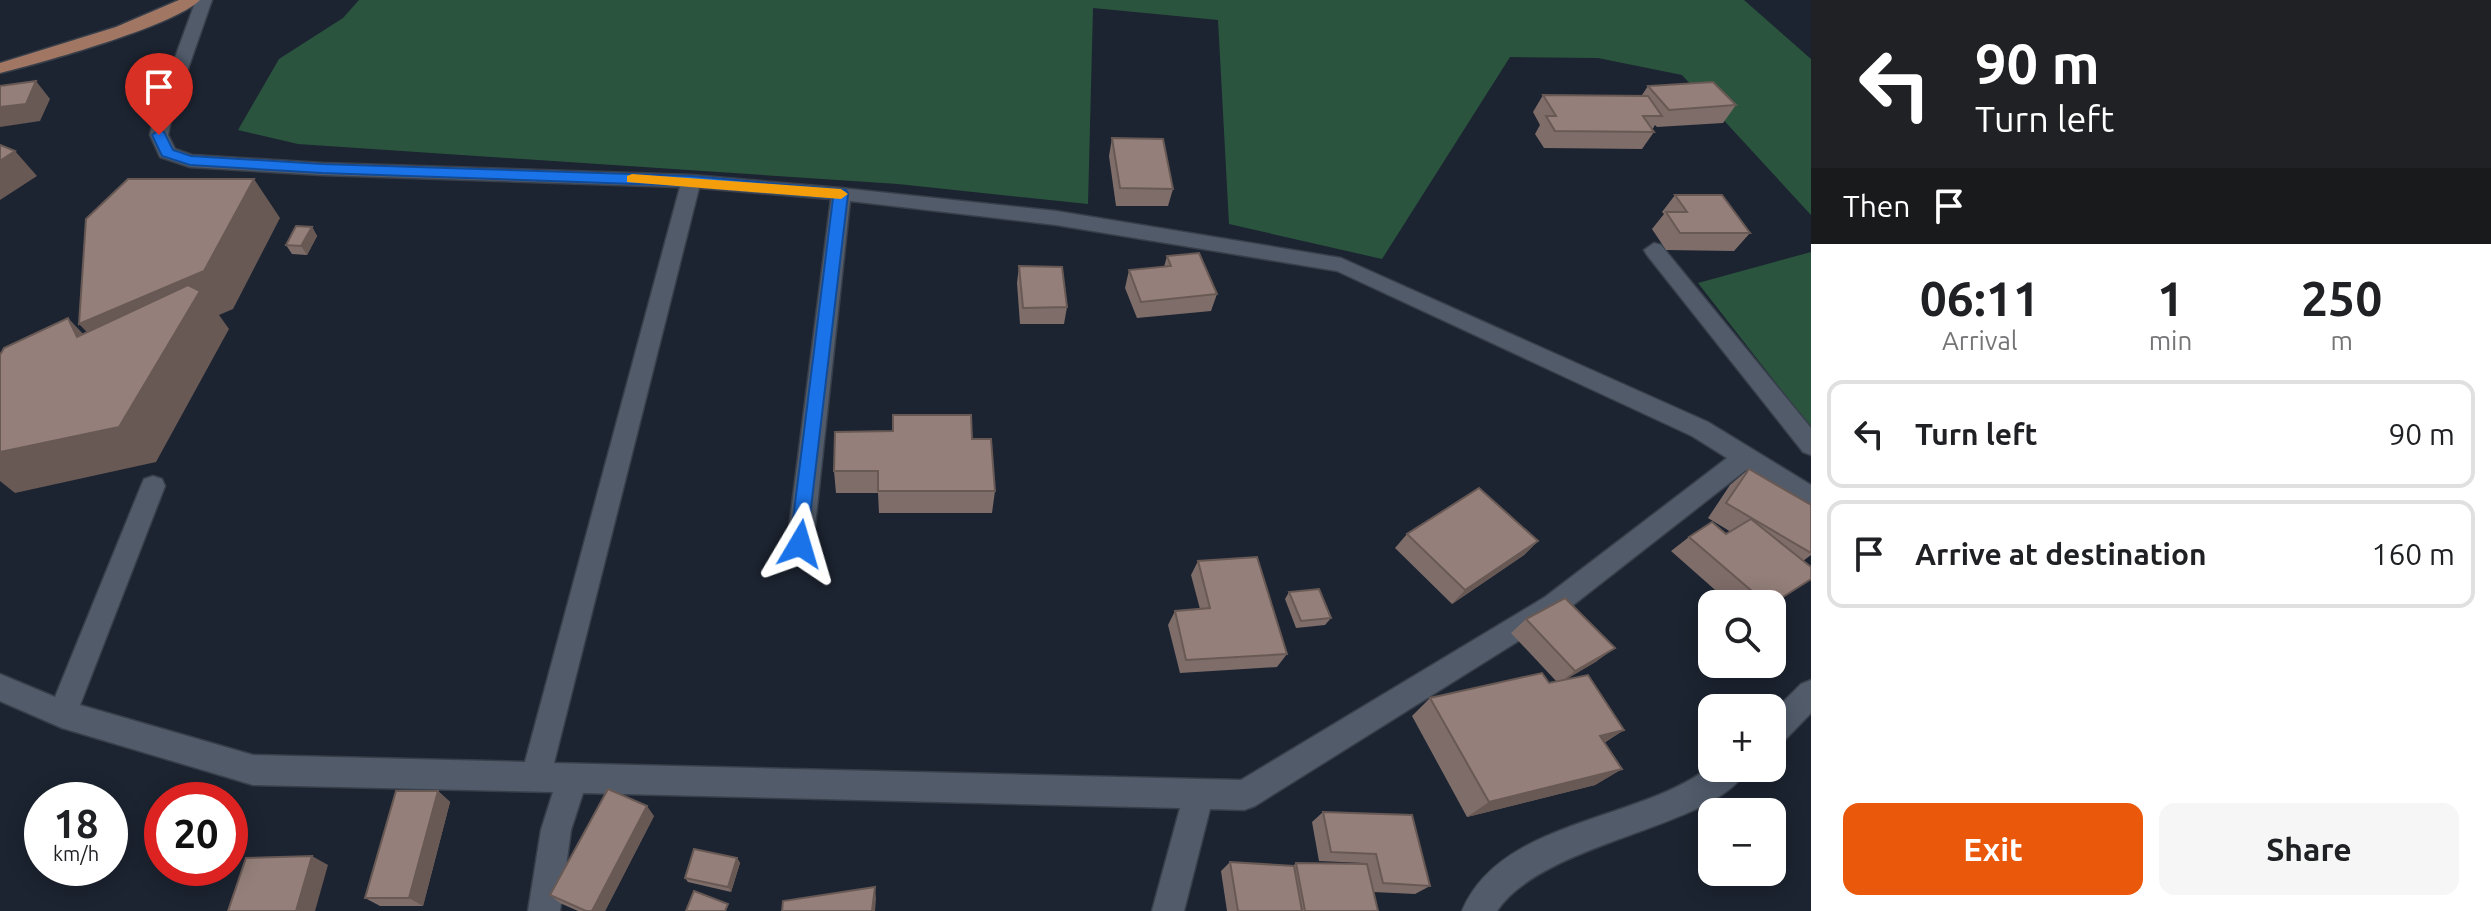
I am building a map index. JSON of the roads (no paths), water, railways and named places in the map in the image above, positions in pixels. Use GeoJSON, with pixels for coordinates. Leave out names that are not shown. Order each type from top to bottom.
{"type":"FeatureCollection","features":[{"type":"Feature","properties":{"kind":"main road"},"geometry":{"type":"LineString","coordinates":[[0,68],[98,40],[160,17],[192,0]]}},
{"type":"Feature","properties":{"kind":"street"},"geometry":{"type":"LineString","coordinates":[[204,0],[163,115],[159,135],[167,153],[190,161],[322,169],[691,181],[841,194],[1056,218],[1341,265],[1700,429],[1811,498]]}},
{"type":"Feature","properties":{"kind":"street"},"geometry":{"type":"LineString","coordinates":[[535,779],[691,181]]}},
{"type":"Feature","properties":{"kind":"street"},"geometry":{"type":"LineString","coordinates":[[800,544],[841,194]]}},
{"type":"Feature","properties":{"kind":"street"},"geometry":{"type":"LineString","coordinates":[[1654,250],[1811,445]]}},
{"type":"Feature","properties":{"kind":"street"},"geometry":{"type":"LineString","coordinates":[[0,687],[62,714],[253,770],[1244,795],[1554,605],[1746,457]]}},
{"type":"Feature","properties":{"kind":"street"},"geometry":{"type":"LineString","coordinates":[[62,714],[153,486]]}},
{"type":"Feature","properties":{"kind":"street"},"geometry":{"type":"LineString","coordinates":[[1786,719],[1811,693]]}},
{"type":"Feature","properties":{"kind":"street"},"geometry":{"type":"LineString","coordinates":[[544,911],[556,830],[572,779]]}},
{"type":"Feature","properties":{"kind":"street"},"geometry":{"type":"LineString","coordinates":[[1478,911],[1483,900],[1524,866],[1614,823],[1685,798],[1715,782]]}},
{"type":"Feature","properties":{"kind":"street"},"geometry":{"type":"LineString","coordinates":[[1168,911],[1199,793]]}}]}
